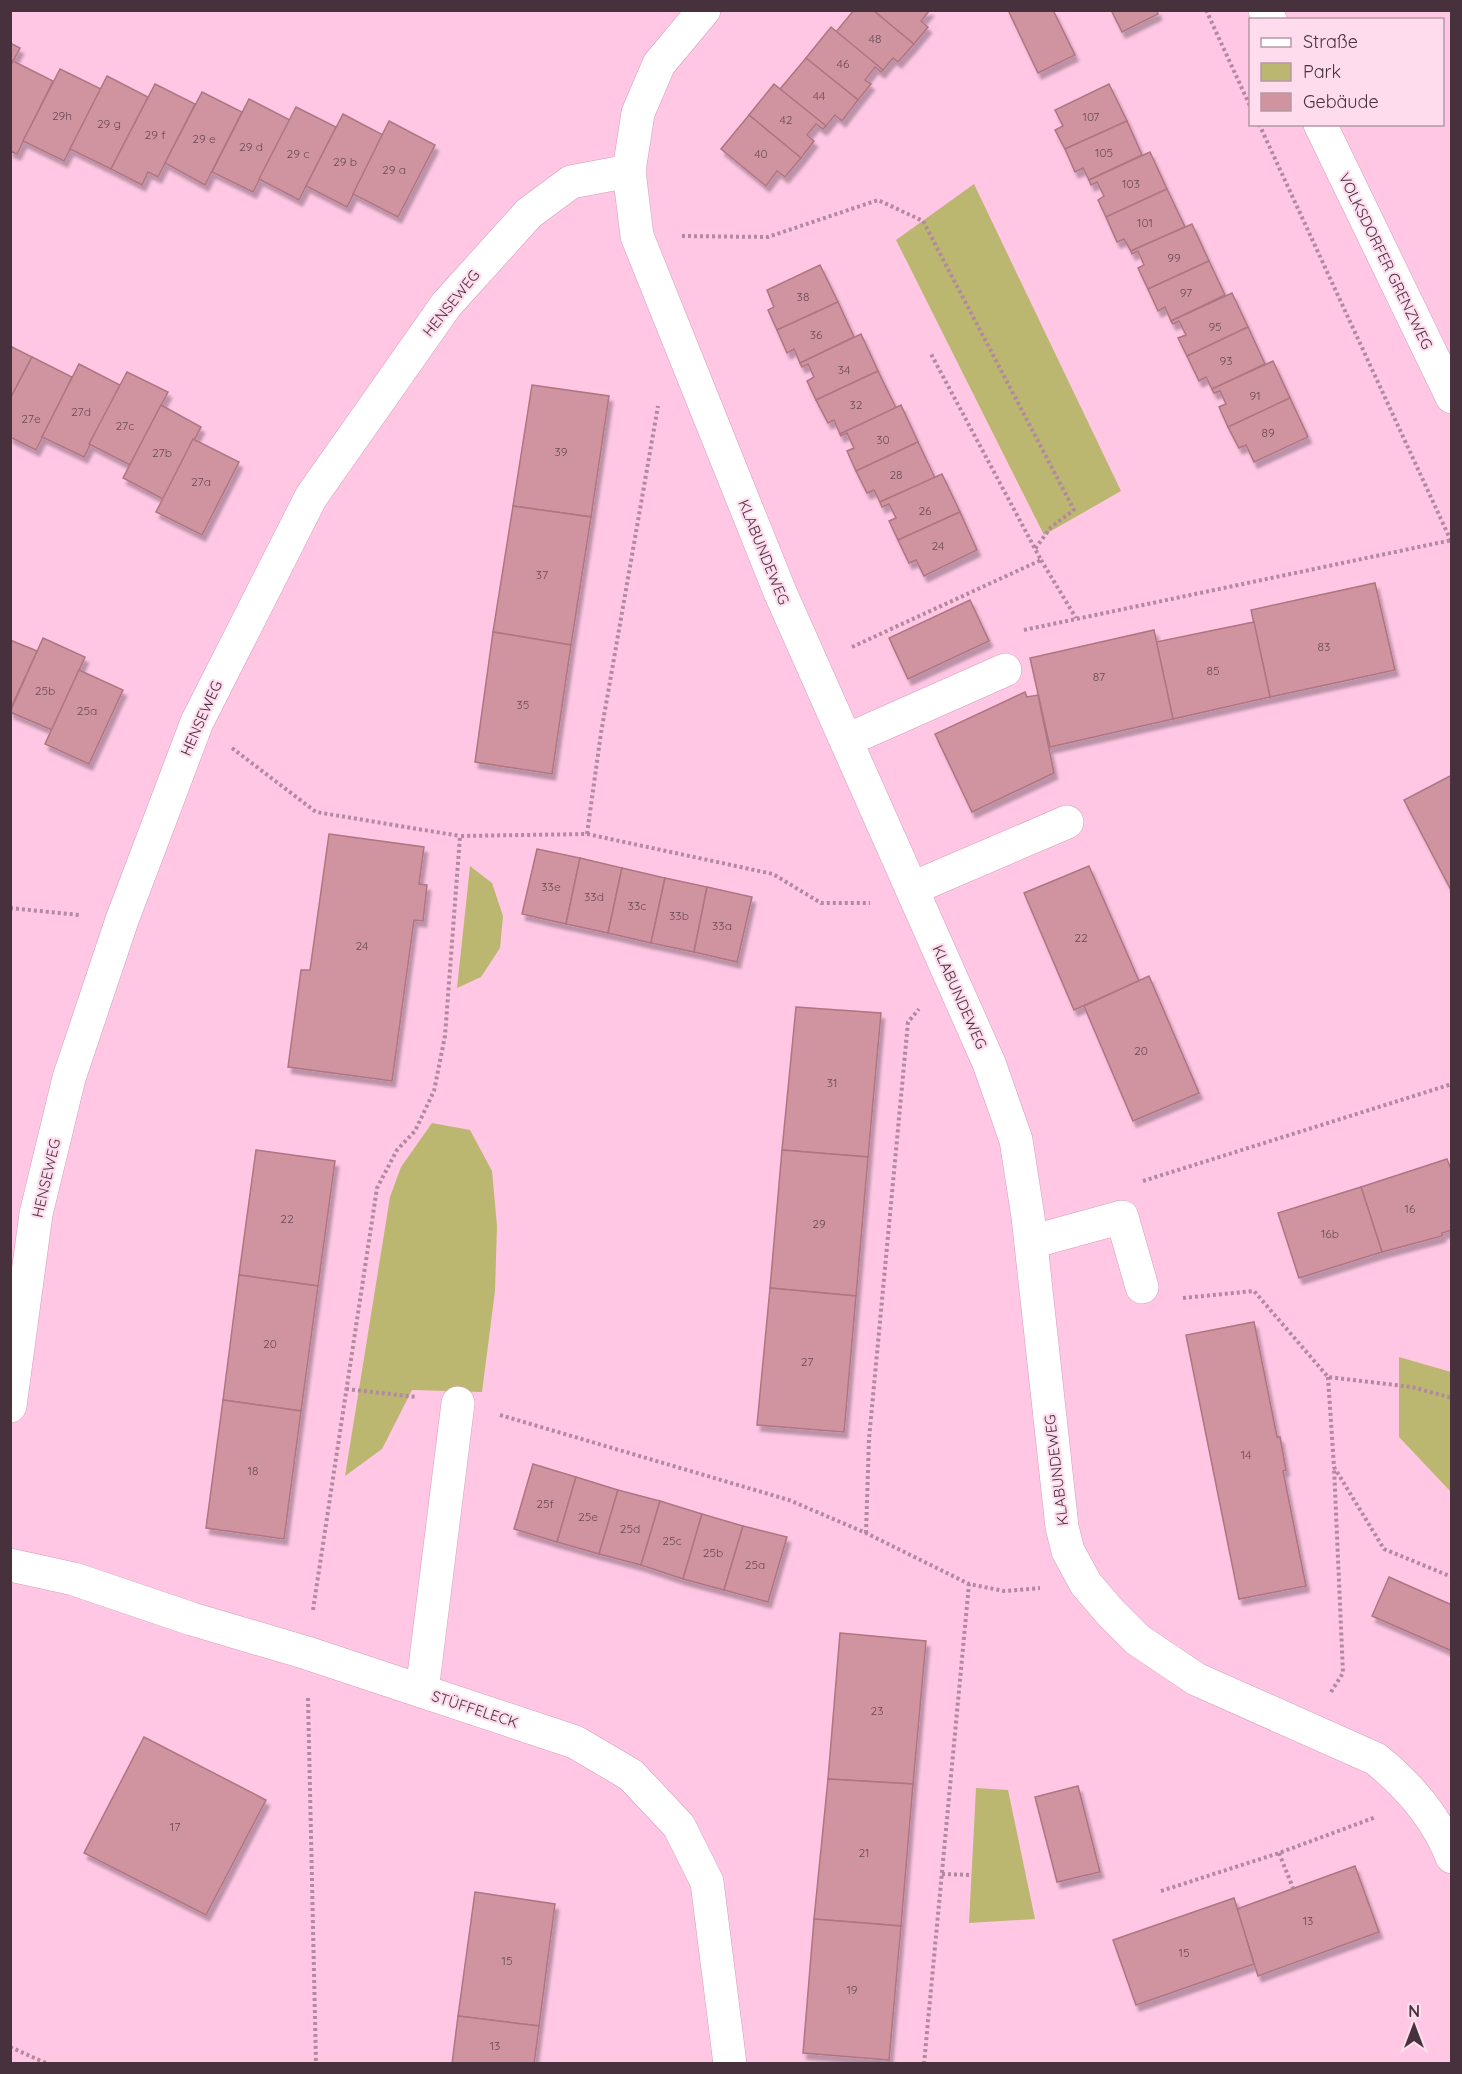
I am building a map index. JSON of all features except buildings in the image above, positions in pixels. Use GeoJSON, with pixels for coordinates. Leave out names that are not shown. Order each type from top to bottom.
{"type":"FeatureCollection","features":[{"type":"Feature","properties":{"kind":"street","name":"KLABUNDEWEG"},"geometry":{"type":"LineString","coordinates":[[704,10],[658,64],[638,113],[629,171],[637,236],[780,592],[989,1063],[1016,1140],[1031,1242],[1062,1527],[1068,1551],[1086,1584],[1138,1640],[1196,1679],[1376,1759],[1395,1774],[1435,1823],[1452,1857]]}},
{"type":"Feature","properties":{"kind":"street","name":"VOLKSDORFER GRENZWEG"},"geometry":{"type":"LineString","coordinates":[[1321,126],[1452,397]]}},
{"type":"Feature","properties":{"kind":"street","name":"HENSEWEG"},"geometry":{"type":"LineString","coordinates":[[10,1406],[36,1214],[69,1078],[122,920],[197,722],[311,498],[446,305],[529,213],[571,182],[629,171]]}},
{"type":"Feature","properties":{"kind":"street"},"geometry":{"type":"LineString","coordinates":[[847,740],[1005,670]]}},
{"type":"Feature","properties":{"kind":"street"},"geometry":{"type":"LineString","coordinates":[[913,888],[1066,822]]}},
{"type":"Feature","properties":{"kind":"street"},"geometry":{"type":"LineString","coordinates":[[1031,1242],[1122,1217],[1142,1287]]}},
{"type":"Feature","properties":{"kind":"street"},"geometry":{"type":"LineString","coordinates":[[422,1691],[458,1402]]}},
{"type":"Feature","properties":{"kind":"street","name":"STÜFFELECK"},"geometry":{"type":"LineString","coordinates":[[10,1565],[74,1579],[192,1619],[307,1653],[574,1742],[631,1775],[679,1826],[707,1882],[730,2064]]}},
{"type":"Feature","properties":{"kind":"path"},"geometry":{"type":"LineString","coordinates":[[1206,10],[1249,102]]}},
{"type":"Feature","properties":{"kind":"path"},"geometry":{"type":"LineString","coordinates":[[1005,670],[1017,658],[1024,630],[1451,541],[1260,126]]}},
{"type":"Feature","properties":{"kind":"path"},"geometry":{"type":"LineString","coordinates":[[637,236],[768,237],[878,200],[923,221],[1074,510],[1051,527],[1035,549]]}},
{"type":"Feature","properties":{"kind":"path"},"geometry":{"type":"LineString","coordinates":[[931,354],[1041,560],[1076,618]]}},
{"type":"Feature","properties":{"kind":"path"},"geometry":{"type":"LineString","coordinates":[[587,834],[601,733],[660,395]]}},
{"type":"Feature","properties":{"kind":"path"},"geometry":{"type":"LineString","coordinates":[[813,665],[1041,560]]}},
{"type":"Feature","properties":{"kind":"path"},"geometry":{"type":"LineString","coordinates":[[197,722],[316,812],[460,837],[587,834],[773,873],[821,903]]}},
{"type":"Feature","properties":{"kind":"path"},"geometry":{"type":"LineString","coordinates":[[316,2064],[307,1653],[377,1188],[397,1150],[415,1131],[434,1091],[445,1036],[460,837]]}},
{"type":"Feature","properties":{"kind":"path"},"geometry":{"type":"LineString","coordinates":[[10,908],[122,920]]}},
{"type":"Feature","properties":{"kind":"path"},"geometry":{"type":"LineString","coordinates":[[866,1533],[869,1439],[908,1022],[948,971]]}},
{"type":"Feature","properties":{"kind":"path"},"geometry":{"type":"LineString","coordinates":[[1136,1183],[1452,1084]]}},
{"type":"Feature","properties":{"kind":"path"},"geometry":{"type":"LineString","coordinates":[[1176,1299],[1254,1292],[1328,1377],[1343,1673],[1308,1728]]}},
{"type":"Feature","properties":{"kind":"path"},"geometry":{"type":"LineString","coordinates":[[1328,1377],[1412,1387],[1452,1398]]}},
{"type":"Feature","properties":{"kind":"path"},"geometry":{"type":"LineString","coordinates":[[346,1389],[458,1402],[789,1500],[866,1533],[969,1584],[1004,1591],[1086,1584]]}},
{"type":"Feature","properties":{"kind":"path"},"geometry":{"type":"LineString","coordinates":[[1334,1467],[1384,1549],[1452,1577]]}},
{"type":"Feature","properties":{"kind":"path"},"geometry":{"type":"LineString","coordinates":[[924,2064],[969,1584]]}},
{"type":"Feature","properties":{"kind":"path"},"geometry":{"type":"LineString","coordinates":[[1161,1891],[1279,1853],[1419,1802]]}},
{"type":"Feature","properties":{"kind":"path"},"geometry":{"type":"LineString","coordinates":[[1279,1853],[1293,1888]]}},
{"type":"Feature","properties":{"kind":"path"},"geometry":{"type":"LineString","coordinates":[[942,1874],[971,1875]]}},
{"type":"Feature","properties":{"kind":"path"},"geometry":{"type":"LineString","coordinates":[[10,2047],[48,2064]]}},
{"type":"Feature","properties":{"kind":"green space"},"geometry":{"type":"Polygon","coordinates":[[[974,184],[1121,491],[1044,535],[896,240],[974,184]]]}},
{"type":"Feature","properties":{"kind":"green space"},"geometry":{"type":"Polygon","coordinates":[[[470,866],[492,883],[503,916],[500,948],[481,977],[457,988],[470,866]]]}},
{"type":"Feature","properties":{"kind":"green space"},"geometry":{"type":"Polygon","coordinates":[[[432,1123],[470,1130],[492,1171],[497,1226],[495,1291],[482,1392],[412,1390],[382,1449],[345,1476],[390,1197],[401,1167],[432,1123]]]}},
{"type":"Feature","properties":{"kind":"green space"},"geometry":{"type":"Polygon","coordinates":[[[1399,1357],[1451,1372],[1451,1492],[1399,1437],[1399,1357]]]}},
{"type":"Feature","properties":{"kind":"green space"},"geometry":{"type":"Polygon","coordinates":[[[976,1788],[1008,1790],[1035,1919],[969,1923],[976,1788]]]}}]}
